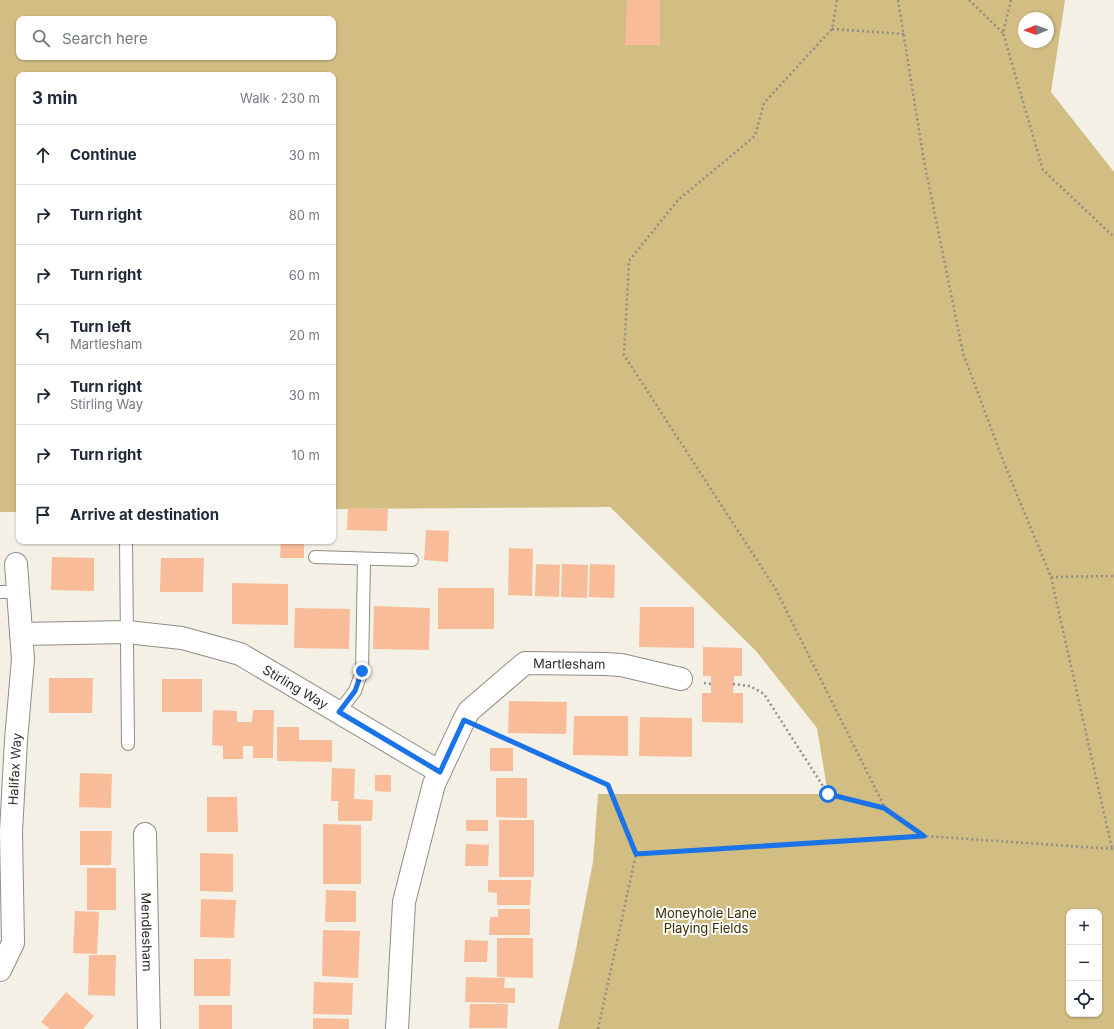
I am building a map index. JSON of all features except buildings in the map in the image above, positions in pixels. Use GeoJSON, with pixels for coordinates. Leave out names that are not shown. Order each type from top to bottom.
{"type":"FeatureCollection","features":[{"type":"Feature","properties":{"kind":"street","name":"Halifax Way"},"geometry":{"type":"LineString","coordinates":[[0,970],[13,943],[6,832],[23,659],[21,634],[9,592],[16,564]]}},
{"type":"Feature","properties":{"kind":"street","name":"Stirling Way"},"geometry":{"type":"LineString","coordinates":[[21,634],[127,632],[182,638],[240,654],[440,772]]}},
{"type":"Feature","properties":{"kind":"street","name":"Martlesham"},"geometry":{"type":"LineString","coordinates":[[440,772],[469,711],[525,663],[621,665],[681,679]]}},
{"type":"Feature","properties":{"kind":"street"},"geometry":{"type":"LineString","coordinates":[[397,1029],[404,902],[434,784],[440,772]]}},
{"type":"Feature","properties":{"kind":"street","name":"Mendlesham"},"geometry":{"type":"LineString","coordinates":[[145,834],[149,1029]]}},
{"type":"Feature","properties":{"kind":"lane"},"geometry":{"type":"LineString","coordinates":[[126,544],[128,744]]}},
{"type":"Feature","properties":{"kind":"lane"},"geometry":{"type":"LineString","coordinates":[[315,557],[412,560]]}},
{"type":"Feature","properties":{"kind":"lane"},"geometry":{"type":"LineString","coordinates":[[339,712],[355,691],[362,671],[364,559]]}},
{"type":"Feature","properties":{"kind":"path"},"geometry":{"type":"LineString","coordinates":[[837,0],[832,28],[764,102],[755,136],[678,200],[629,261],[624,355],[775,588],[884,808]]}},
{"type":"Feature","properties":{"kind":"path"},"geometry":{"type":"LineString","coordinates":[[636,854],[924,836],[1113,849],[1051,577],[1004,463],[963,353],[924,161],[898,0]]}},
{"type":"Feature","properties":{"kind":"path"},"geometry":{"type":"LineString","coordinates":[[969,0],[1002,33],[1043,170],[1114,237]]}},
{"type":"Feature","properties":{"kind":"path"},"geometry":{"type":"LineString","coordinates":[[1002,33],[1011,0]]}},
{"type":"Feature","properties":{"kind":"path"},"geometry":{"type":"LineString","coordinates":[[832,28],[904,34]]}},
{"type":"Feature","properties":{"kind":"path"},"geometry":{"type":"LineString","coordinates":[[1051,577],[1114,576]]}},
{"type":"Feature","properties":{"kind":"path"},"geometry":{"type":"LineString","coordinates":[[733,684],[750,686],[764,694],[828,794],[884,808],[924,836]]}},
{"type":"Feature","properties":{"kind":"path"},"geometry":{"type":"LineString","coordinates":[[464,720],[608,785],[636,854],[598,1029]]}},
{"type":"Feature","properties":{"kind":"green space","name":"Moneyhole Lane Playing Fields"},"geometry":{"type":"Polygon","coordinates":[[[0,0],[1065,0],[1051,92],[1114,172],[1114,1029],[558,1029],[574,959],[593,862],[598,794],[828,794],[817,728],[756,651],[610,507],[336,509],[336,72],[16,72],[16,512],[0,512],[0,0]]]}},
{"type":"Feature","properties":{"kind":"route"},"geometry":{"type":"LineString","coordinates":[[362,671],[355,691],[339,712],[440,772],[464,720],[608,785],[636,854],[924,836],[884,808],[828,794]]}}]}
